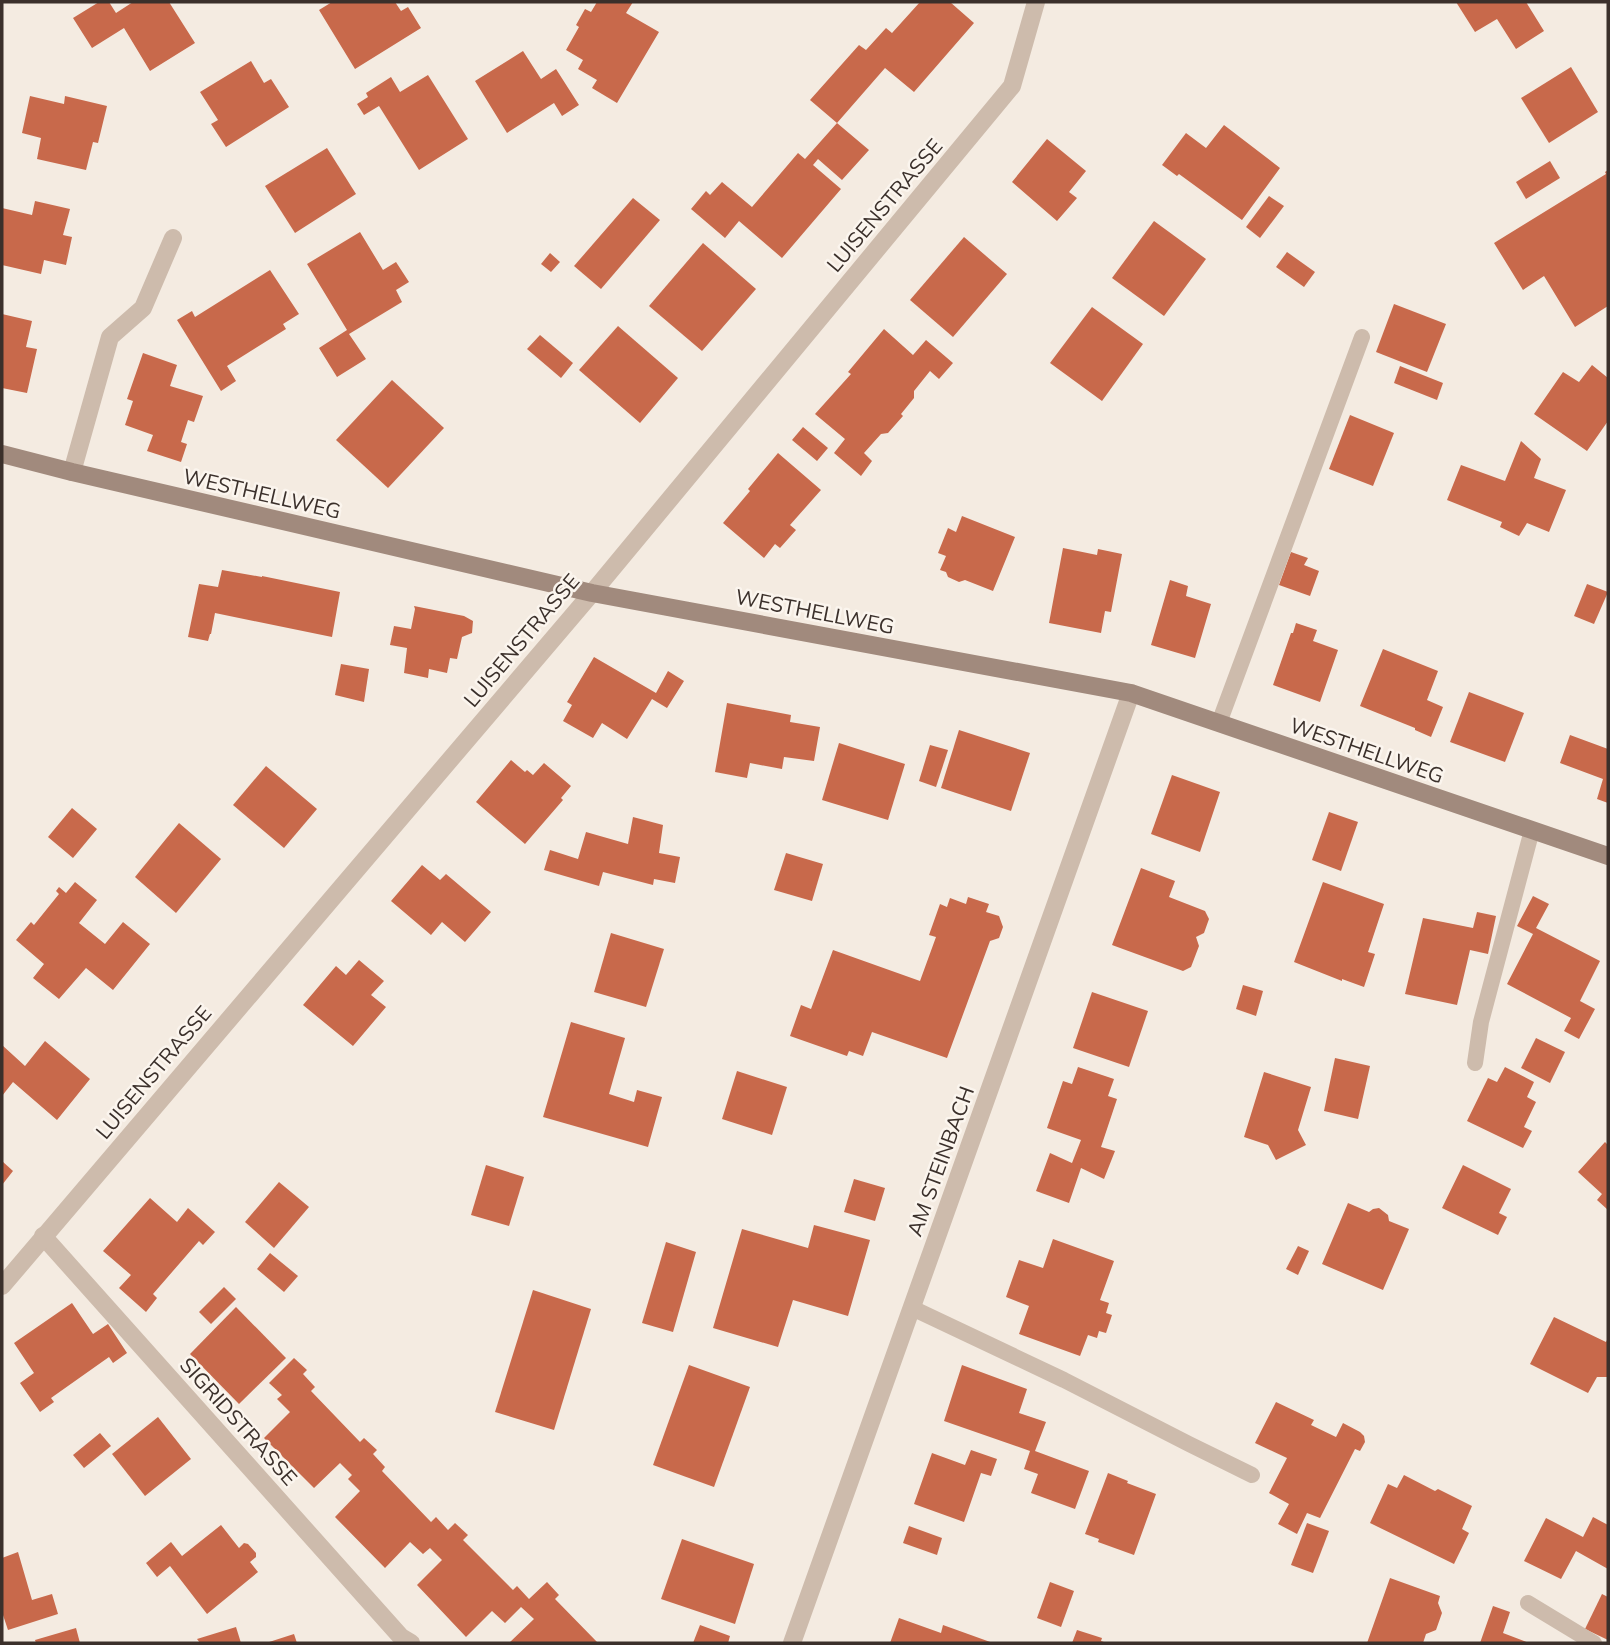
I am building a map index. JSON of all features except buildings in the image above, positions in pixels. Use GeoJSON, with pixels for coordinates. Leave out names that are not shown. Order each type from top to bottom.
{"type":"FeatureCollection","features":[{"type":"Feature","properties":{"kind":"street","name":"LUISENSTRASSE"},"geometry":{"type":"LineString","coordinates":[[2,1286],[592,593],[1012,86],[1036,2]]}},
{"type":"Feature","properties":{"kind":"street"},"geometry":{"type":"LineString","coordinates":[[72,472],[110,337],[142,309],[173,238]]}},
{"type":"Feature","properties":{"kind":"street","name":"WESTHELLWEG"},"geometry":{"type":"LineString","coordinates":[[2,453],[72,472],[592,593],[1131,694],[1608,856]]}},
{"type":"Feature","properties":{"kind":"street","name":"AM STEINBACH"},"geometry":{"type":"LineString","coordinates":[[792,1643],[1131,694]]}},
{"type":"Feature","properties":{"kind":"street","name":"SIGRIDSTRASSE"},"geometry":{"type":"LineString","coordinates":[[43,1236],[404,1641]]}},
{"type":"Feature","properties":{"kind":"lane"},"geometry":{"type":"LineString","coordinates":[[1219,723],[1362,337]]}},
{"type":"Feature","properties":{"kind":"lane"},"geometry":{"type":"LineString","coordinates":[[1475,1063],[1481,1022],[1532,830]]}},
{"type":"Feature","properties":{"kind":"lane"},"geometry":{"type":"LineString","coordinates":[[912,1308],[1064,1380],[1252,1475]]}},
{"type":"Feature","properties":{"kind":"lane"},"geometry":{"type":"LineString","coordinates":[[1528,1603],[1594,1643]]}}]}
